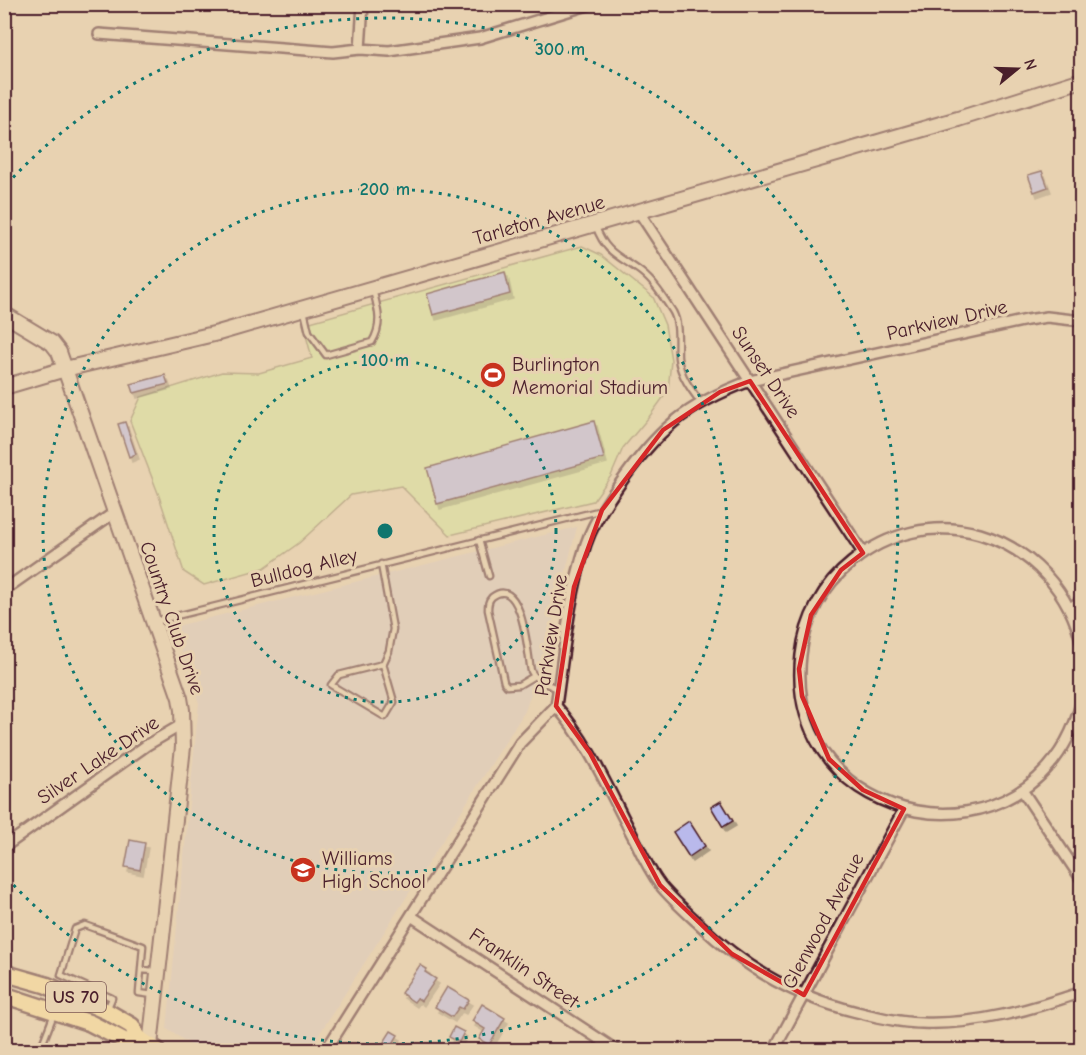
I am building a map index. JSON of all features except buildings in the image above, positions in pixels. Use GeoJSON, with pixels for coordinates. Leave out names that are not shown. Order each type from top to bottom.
{"type":"FeatureCollection","features":[{"type":"Feature","properties":{"kind":"main road","name":"US 70"},"geometry":{"type":"LineString","coordinates":[[4,973],[62,984],[132,1026],[148,1046]]}},
{"type":"Feature","properties":{"kind":"main road","name":"US 70"},"geometry":{"type":"LineString","coordinates":[[4,995],[90,1023],[129,1043],[148,1046]]}},
{"type":"Feature","properties":{"kind":"street"},"geometry":{"type":"LineString","coordinates":[[360,49],[363,4]]}},
{"type":"Feature","properties":{"kind":"street"},"geometry":{"type":"LineString","coordinates":[[99,34],[333,52],[360,49],[389,51],[480,38],[591,4]]}},
{"type":"Feature","properties":{"kind":"street","name":"Tarleton Avenue"},"geometry":{"type":"LineString","coordinates":[[4,387],[65,369],[218,333],[958,119],[1082,80]]}},
{"type":"Feature","properties":{"kind":"street","name":"Sunset Drive"},"geometry":{"type":"LineString","coordinates":[[639,212],[863,553]]}},
{"type":"Feature","properties":{"kind":"street","name":"Country Club Drive"},"geometry":{"type":"LineString","coordinates":[[4,314],[52,343],[59,352],[180,698],[183,747],[148,1046]]}},
{"type":"Feature","properties":{"kind":"street","name":"Parkview Drive"},"geometry":{"type":"LineString","coordinates":[[1082,321],[1047,317],[1027,320],[750,381],[720,392],[663,430],[639,456],[602,510],[587,541],[574,587],[556,706],[572,723],[590,753],[660,885],[732,954],[757,971],[804,995],[852,1011],[921,1023],[958,1022],[1002,1016],[1040,1007],[1082,992]]}},
{"type":"Feature","properties":{"kind":"street"},"geometry":{"type":"LineString","coordinates":[[4,590],[115,512]]}},
{"type":"Feature","properties":{"kind":"street"},"geometry":{"type":"LineString","coordinates":[[1082,645],[1070,608],[1041,569],[1022,554],[1001,542],[955,529],[938,529],[907,533],[884,541],[841,570],[811,615],[802,642],[800,660],[802,696],[812,729],[829,759],[862,790],[904,809],[934,814],[965,813],[994,805],[1022,790],[1040,776],[1055,759],[1067,740],[1082,700]]}},
{"type":"Feature","properties":{"kind":"street"},"geometry":{"type":"LineString","coordinates":[[1070,608],[1082,600]]}},
{"type":"Feature","properties":{"kind":"street"},"geometry":{"type":"LineString","coordinates":[[330,1049],[520,743],[556,706]]}},
{"type":"Feature","properties":{"kind":"street","name":"Silver Lake Drive"},"geometry":{"type":"LineString","coordinates":[[4,847],[147,745],[183,724]]}},
{"type":"Feature","properties":{"kind":"street"},"geometry":{"type":"LineString","coordinates":[[1022,790],[1082,880]]}},
{"type":"Feature","properties":{"kind":"street","name":"Glenwood Avenue"},"geometry":{"type":"LineString","coordinates":[[774,1050],[904,809]]}},
{"type":"Feature","properties":{"kind":"street","name":"Franklin Street"},"geometry":{"type":"LineString","coordinates":[[411,916],[616,1050]]}},
{"type":"Feature","properties":{"kind":"lane"},"geometry":{"type":"LineString","coordinates":[[595,225],[602,242],[615,256],[642,273],[662,295],[675,315],[678,360],[686,382],[701,404]]}},
{"type":"Feature","properties":{"kind":"lane"},"geometry":{"type":"LineString","coordinates":[[303,308],[309,332],[326,355],[372,342],[377,334],[380,315],[372,288]]}},
{"type":"Feature","properties":{"kind":"lane","name":"Bulldog Alley"},"geometry":{"type":"LineString","coordinates":[[153,621],[602,510]]}},
{"type":"Feature","properties":{"kind":"lane"},"geometry":{"type":"LineString","coordinates":[[479,540],[489,576]]}},
{"type":"Feature","properties":{"kind":"lane"},"geometry":{"type":"LineString","coordinates":[[381,564],[393,629],[389,651],[383,664],[394,702],[385,717],[331,685],[339,675],[383,664]]}},
{"type":"Feature","properties":{"kind":"lane"},"geometry":{"type":"LineString","coordinates":[[492,588],[495,596]]}},
{"type":"Feature","properties":{"kind":"lane"},"geometry":{"type":"LineString","coordinates":[[534,676],[512,687],[507,686],[504,682],[488,610],[491,598],[505,594],[516,602],[522,618],[528,659],[534,676],[558,689]]}},
{"type":"Feature","properties":{"kind":"lane"},"geometry":{"type":"LineString","coordinates":[[62,984],[75,929],[85,925],[143,946],[160,948]]}},
{"type":"Feature","properties":{"kind":"lane"},"geometry":{"type":"LineString","coordinates":[[143,946],[139,993],[155,995]]}},
{"type":"Feature","properties":{"kind":"lane"},"geometry":{"type":"LineString","coordinates":[[141,970],[158,971]]}},
{"type":"Feature","properties":{"kind":"lane"},"geometry":{"type":"LineString","coordinates":[[40,1050],[55,1011]]}},
{"type":"Feature","properties":{"kind":"highlighted area"},"geometry":{"type":"Polygon","coordinates":[[[750,381],[863,553],[841,570],[811,615],[799,669],[802,696],[829,759],[863,790],[904,809],[804,995],[732,954],[660,885],[590,753],[556,706],[574,587],[602,510],[663,430],[720,392],[750,381]]]}},
{"type":"Feature","properties":{"kind":"shaded area","name":"Williams High School"},"geometry":{"type":"Polygon","coordinates":[[[577,527],[545,652],[525,711],[309,1050],[199,1050],[167,1029],[199,703],[173,627],[577,527]]]}},
{"type":"Feature","properties":{"kind":"green space","name":"Burlington Memorial Stadium"},"geometry":{"type":"Polygon","coordinates":[[[582,246],[601,255],[653,297],[665,325],[671,360],[668,391],[623,448],[611,476],[593,501],[450,535],[401,486],[351,495],[299,543],[264,568],[204,585],[184,572],[158,493],[130,421],[141,397],[222,372],[259,373],[312,358],[303,324],[582,246]]]}},
{"type":"Feature","properties":{"kind":"place","name":"Burlington Memorial Stadium"},"geometry":{"type":"Point","coordinates":[493,375]}},
{"type":"Feature","properties":{"kind":"place","name":"Williams High School"},"geometry":{"type":"Point","coordinates":[303,870]}}]}
